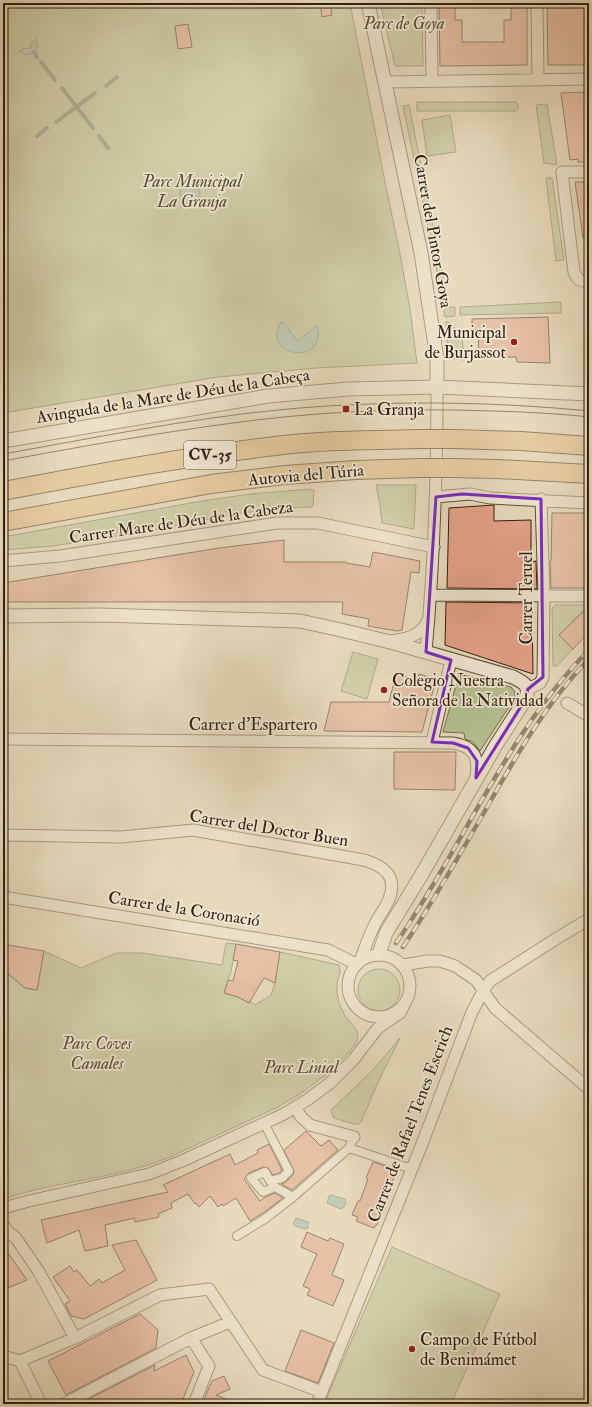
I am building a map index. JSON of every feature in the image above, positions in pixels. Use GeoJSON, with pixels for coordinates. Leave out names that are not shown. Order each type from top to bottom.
{"type":"FeatureCollection","features":[{"type":"Feature","properties":{"kind":"highway","name":"Autovia del Túria"},"geometry":{"type":"LineString","coordinates":[[3,491],[163,462],[276,446],[356,440],[453,439],[521,441],[589,446]]}},
{"type":"Feature","properties":{"kind":"highway","name":"Autovia del Túria"},"geometry":{"type":"LineString","coordinates":[[3,522],[211,484],[293,474],[420,468],[498,469],[589,474]]}},
{"type":"Feature","properties":{"kind":"street","name":"Carrer del Pintor Goya"},"geometry":{"type":"LineString","coordinates":[[368,3],[386,82],[421,253],[437,358],[436,497],[430,613],[426,652]]}},
{"type":"Feature","properties":{"kind":"street"},"geometry":{"type":"LineString","coordinates":[[431,3],[432,81]]}},
{"type":"Feature","properties":{"kind":"street"},"geometry":{"type":"LineString","coordinates":[[537,3],[538,79]]}},
{"type":"Feature","properties":{"kind":"street"},"geometry":{"type":"LineString","coordinates":[[386,82],[589,79]]}},
{"type":"Feature","properties":{"kind":"street"},"geometry":{"type":"LineString","coordinates":[[586,282],[576,278],[574,272],[562,172],[589,172]]}},
{"type":"Feature","properties":{"kind":"street","name":"Avinguda de la Mare de Déu de la Cabeça"},"geometry":{"type":"LineString","coordinates":[[3,441],[268,396],[348,389],[437,387],[589,394]]}},
{"type":"Feature","properties":{"kind":"street"},"geometry":{"type":"LineString","coordinates":[[436,497],[470,494],[490,498],[541,499],[589,503]]}},
{"type":"Feature","properties":{"kind":"street","name":"Carrer Teruel"},"geometry":{"type":"LineString","coordinates":[[528,689],[540,683],[543,677],[544,596],[541,499]]}},
{"type":"Feature","properties":{"kind":"street","name":"Carrer Mare de Déu de la Cabeza"},"geometry":{"type":"LineString","coordinates":[[3,561],[60,556],[277,523],[318,523],[434,547]]}},
{"type":"Feature","properties":{"kind":"street"},"geometry":{"type":"LineString","coordinates":[[431,595],[589,596]]}},
{"type":"Feature","properties":{"kind":"street","name":"Carrer del Pintor Goya"},"geometry":{"type":"LineString","coordinates":[[388,641],[404,639],[418,633],[424,626],[430,613]]}},
{"type":"Feature","properties":{"kind":"street"},"geometry":{"type":"LineString","coordinates":[[3,616],[100,615],[285,620],[314,624],[388,641],[513,677],[526,684],[528,694],[525,700],[476,778],[422,874],[386,933],[379,954]]}},
{"type":"Feature","properties":{"kind":"street"},"geometry":{"type":"LineString","coordinates":[[432,742],[451,660]]}},
{"type":"Feature","properties":{"kind":"street"},"geometry":{"type":"LineString","coordinates":[[567,703],[589,716]]}},
{"type":"Feature","properties":{"kind":"street","name":"Carrer d'Espartero"},"geometry":{"type":"LineString","coordinates":[[3,739],[453,742],[468,748],[474,755],[477,761],[476,778]]}},
{"type":"Feature","properties":{"kind":"street","name":"Carrer del Doctor Buen"},"geometry":{"type":"LineString","coordinates":[[3,836],[121,838],[193,830],[364,860],[378,864],[385,869],[392,880],[392,890],[389,900],[375,924],[358,962]]}},
{"type":"Feature","properties":{"kind":"street","name":"Carrer de la Coronació"},"geometry":{"type":"LineString","coordinates":[[3,897],[328,950],[358,962]]}},
{"type":"Feature","properties":{"kind":"street","name":"Carrer de Rafael Tenes Escrich"},"geometry":{"type":"LineString","coordinates":[[317,1404],[424,1139],[472,1012],[483,991],[490,981],[559,936],[589,919]]}},
{"type":"Feature","properties":{"kind":"street"},"geometry":{"type":"LineString","coordinates":[[3,1208],[149,1174],[182,1162],[296,1108],[319,1092],[342,1071],[354,1059],[378,1028],[400,1013],[406,1001],[410,991],[410,980],[406,970],[399,961],[390,956],[379,954],[368,956],[358,962],[348,979],[350,998],[356,1007],[364,1013],[382,1017],[392,1014],[400,1009],[406,1001]]}},
{"type":"Feature","properties":{"kind":"street"},"geometry":{"type":"LineString","coordinates":[[403,966],[428,961],[440,961],[455,966],[476,980],[495,1008],[589,1089]]}},
{"type":"Feature","properties":{"kind":"street"},"geometry":{"type":"LineString","coordinates":[[410,980],[428,961]]}},
{"type":"Feature","properties":{"kind":"street"},"geometry":{"type":"LineString","coordinates":[[237,1236],[266,1218],[349,1148],[354,1137],[310,1125],[296,1108]]}},
{"type":"Feature","properties":{"kind":"street"},"geometry":{"type":"LineString","coordinates":[[264,1123],[289,1171],[282,1178],[270,1181],[265,1172],[251,1178],[263,1192],[275,1186],[292,1197]]}},
{"type":"Feature","properties":{"kind":"street"},"geometry":{"type":"LineString","coordinates":[[349,1148],[412,1169]]}},
{"type":"Feature","properties":{"kind":"street"},"geometry":{"type":"LineString","coordinates":[[3,1225],[8,1232],[16,1238],[38,1272],[75,1338]]}},
{"type":"Feature","properties":{"kind":"street"},"geometry":{"type":"LineString","coordinates":[[3,1356],[20,1362],[75,1338],[160,1296],[209,1289],[263,1370],[322,1392]]}},
{"type":"Feature","properties":{"kind":"street"},"geometry":{"type":"LineString","coordinates":[[64,1404],[191,1338],[230,1322]]}},
{"type":"Feature","properties":{"kind":"street"},"geometry":{"type":"LineString","coordinates":[[191,1338],[209,1366],[194,1404]]}},
{"type":"Feature","properties":{"kind":"street"},"geometry":{"type":"LineString","coordinates":[[20,1362],[41,1404]]}},
{"type":"Feature","properties":{"kind":"highlighted area"},"geometry":{"type":"Polygon","coordinates":[[[462,494],[541,499],[543,677],[528,689],[525,700],[476,778],[477,761],[468,748],[453,743],[432,742],[451,660],[426,652],[436,497],[462,494]]]}},
{"type":"Feature","properties":{"kind":"green space","name":"Parc Municipal La Granja"},"geometry":{"type":"Polygon","coordinates":[[[3,3],[350,3],[400,254],[410,309],[417,363],[317,368],[218,377],[3,413],[3,146],[8,145],[3,117],[3,3]]]}},
{"type":"Feature","properties":{"kind":"green space","name":"Parc de Goya"},"geometry":{"type":"Polygon","coordinates":[[[380,3],[422,3],[423,66],[395,66],[380,3]]]}},
{"type":"Feature","properties":{"kind":"green space"},"geometry":{"type":"Polygon","coordinates":[[[417,102],[516,102],[518,109],[516,111],[417,111],[417,102]]]}},
{"type":"Feature","properties":{"kind":"green space"},"geometry":{"type":"Polygon","coordinates":[[[547,104],[557,165],[544,163],[536,105],[547,104]]]}},
{"type":"Feature","properties":{"kind":"green space"},"geometry":{"type":"Polygon","coordinates":[[[409,105],[449,307],[455,307],[455,316],[445,317],[403,106],[409,105]]]}},
{"type":"Feature","properties":{"kind":"green space"},"geometry":{"type":"Polygon","coordinates":[[[450,115],[456,152],[427,156],[422,120],[450,115]]]}},
{"type":"Feature","properties":{"kind":"green space"},"geometry":{"type":"Polygon","coordinates":[[[546,178],[552,178],[564,260],[556,261],[546,178]]]}},
{"type":"Feature","properties":{"kind":"green space"},"geometry":{"type":"Polygon","coordinates":[[[561,302],[561,313],[460,315],[460,307],[561,302]]]}},
{"type":"Feature","properties":{"kind":"green space"},"geometry":{"type":"Polygon","coordinates":[[[446,322],[449,322],[462,335],[464,360],[448,358],[446,322]]]}},
{"type":"Feature","properties":{"kind":"green space"},"geometry":{"type":"Polygon","coordinates":[[[376,485],[416,485],[414,529],[382,523],[376,485]]]}},
{"type":"Feature","properties":{"kind":"green space"},"geometry":{"type":"Polygon","coordinates":[[[314,490],[312,507],[233,514],[154,530],[53,546],[3,550],[3,537],[202,501],[250,494],[314,490]]]}},
{"type":"Feature","properties":{"kind":"green space"},"geometry":{"type":"Polygon","coordinates":[[[555,605],[589,605],[589,617],[583,611],[560,635],[573,649],[557,666],[553,666],[552,608],[555,605]]]}},
{"type":"Feature","properties":{"kind":"green space"},"geometry":{"type":"Polygon","coordinates":[[[353,652],[378,659],[367,699],[341,691],[353,652]]]}},
{"type":"Feature","properties":{"kind":"green space"},"geometry":{"type":"Polygon","coordinates":[[[459,674],[511,687],[515,692],[515,698],[480,751],[473,742],[465,739],[464,733],[443,732],[459,674]]]}},
{"type":"Feature","properties":{"kind":"green space","name":"Parc Coves Camales"},"geometry":{"type":"Polygon","coordinates":[[[226,943],[236,944],[231,972],[224,993],[238,997],[249,1003],[250,1001],[255,1005],[271,995],[275,983],[280,952],[339,965],[340,971],[337,984],[337,993],[339,1003],[345,1016],[358,1033],[357,1042],[350,1051],[330,1072],[300,1094],[278,1107],[168,1158],[127,1171],[44,1188],[3,1199],[3,967],[4,970],[25,988],[37,990],[44,951],[81,968],[116,953],[142,953],[222,965],[226,943]]]}},
{"type":"Feature","properties":{"kind":"green space"},"geometry":{"type":"Polygon","coordinates":[[[379,969],[394,975],[400,990],[394,1005],[379,1011],[364,1005],[358,990],[364,975],[379,969]]]}},
{"type":"Feature","properties":{"kind":"green space"},"geometry":{"type":"Polygon","coordinates":[[[400,1038],[359,1124],[334,1118],[331,1112],[332,1109],[373,1070],[400,1038]]]}},
{"type":"Feature","properties":{"kind":"green space","name":"Campo de Fútbol de Benimámet"},"geometry":{"type":"Polygon","coordinates":[[[392,1247],[500,1294],[451,1404],[324,1404],[392,1247]]]}},
{"type":"Feature","properties":{"kind":"shaded area"},"geometry":{"type":"Polygon","coordinates":[[[36,39],[37,48],[34,52],[26,55],[19,51],[25,48],[31,48],[31,43],[36,39]]]}},
{"type":"Feature","properties":{"kind":"shaded area"},"geometry":{"type":"Polygon","coordinates":[[[190,184],[197,187],[200,194],[197,201],[190,204],[183,201],[180,194],[183,187],[190,184]]]}},
{"type":"Feature","properties":{"kind":"shaded area"},"geometry":{"type":"Polygon","coordinates":[[[282,321],[298,341],[317,325],[318,339],[313,348],[304,352],[295,353],[285,349],[279,343],[277,333],[282,321]]]}},
{"type":"Feature","properties":{"kind":"shaded area"},"geometry":{"type":"Polygon","coordinates":[[[331,1195],[345,1199],[346,1202],[344,1207],[341,1209],[327,1203],[329,1196],[331,1195]]]}},
{"type":"Feature","properties":{"kind":"shaded area"},"geometry":{"type":"Polygon","coordinates":[[[296,1218],[308,1222],[308,1228],[305,1229],[293,1225],[296,1218]]]}},
{"type":"Feature","properties":{"kind":"building"},"geometry":{"type":"Polygon","coordinates":[[[320,3],[330,3],[332,15],[322,17],[320,3]]]}},
{"type":"Feature","properties":{"kind":"building"},"geometry":{"type":"Polygon","coordinates":[[[439,3],[455,3],[455,20],[462,20],[462,42],[504,42],[504,20],[511,20],[511,3],[527,3],[527,65],[440,66],[439,3]]]}},
{"type":"Feature","properties":{"kind":"building"},"geometry":{"type":"Polygon","coordinates":[[[547,3],[589,3],[589,24],[585,24],[586,46],[589,46],[589,65],[548,65],[547,3]]]}},
{"type":"Feature","properties":{"kind":"building"},"geometry":{"type":"Polygon","coordinates":[[[188,24],[192,47],[178,49],[175,26],[188,24]]]}},
{"type":"Feature","properties":{"kind":"building"},"geometry":{"type":"Polygon","coordinates":[[[589,92],[589,162],[578,162],[578,159],[570,160],[561,93],[589,92]]]}},
{"type":"Feature","properties":{"kind":"building"},"geometry":{"type":"Polygon","coordinates":[[[575,182],[589,182],[589,237],[583,238],[575,182]]]}},
{"type":"Feature","properties":{"kind":"building","name":"Municipal de Burjassot"},"geometry":{"type":"Polygon","coordinates":[[[548,317],[550,363],[517,362],[516,357],[479,358],[478,330],[472,329],[472,319],[548,317]]]}},
{"type":"Feature","properties":{"kind":"building"},"geometry":{"type":"Polygon","coordinates":[[[494,505],[494,521],[531,520],[531,562],[536,561],[537,589],[447,588],[449,508],[494,505]]]}},
{"type":"Feature","properties":{"kind":"building"},"geometry":{"type":"Polygon","coordinates":[[[552,513],[589,513],[589,588],[551,588],[550,561],[552,513]]]}},
{"type":"Feature","properties":{"kind":"building"},"geometry":{"type":"Polygon","coordinates":[[[284,540],[284,562],[346,562],[370,567],[373,552],[420,561],[419,573],[411,572],[402,630],[397,631],[368,626],[369,619],[342,614],[343,602],[3,602],[3,583],[219,548],[284,540]]]}},
{"type":"Feature","properties":{"kind":"building"},"geometry":{"type":"Polygon","coordinates":[[[446,602],[532,603],[533,674],[445,645],[446,602]]]}},
{"type":"Feature","properties":{"kind":"building"},"geometry":{"type":"Polygon","coordinates":[[[584,611],[589,617],[589,632],[573,649],[559,635],[584,611]]]}},
{"type":"Feature","properties":{"kind":"building"},"geometry":{"type":"Polygon","coordinates":[[[396,674],[418,680],[419,674],[436,679],[422,732],[324,731],[331,702],[389,702],[396,674]]]}},
{"type":"Feature","properties":{"kind":"building"},"geometry":{"type":"Polygon","coordinates":[[[394,752],[456,752],[455,790],[394,789],[394,752]]]}},
{"type":"Feature","properties":{"kind":"building"},"geometry":{"type":"Polygon","coordinates":[[[3,944],[44,951],[37,990],[25,988],[4,970],[3,944]]]}},
{"type":"Feature","properties":{"kind":"building"},"geometry":{"type":"Polygon","coordinates":[[[236,944],[280,952],[275,983],[264,978],[249,1003],[238,997],[224,993],[228,980],[233,981],[238,961],[233,960],[236,944]]]}},
{"type":"Feature","properties":{"kind":"building"},"geometry":{"type":"Polygon","coordinates":[[[306,1131],[321,1146],[329,1140],[338,1150],[292,1190],[281,1184],[286,1182],[293,1175],[294,1171],[284,1150],[306,1131]]]}},
{"type":"Feature","properties":{"kind":"building"},"geometry":{"type":"Polygon","coordinates":[[[269,1144],[282,1170],[273,1175],[268,1168],[263,1167],[249,1173],[244,1179],[260,1201],[275,1193],[283,1198],[250,1221],[236,1198],[223,1206],[222,1204],[218,1207],[210,1196],[199,1207],[188,1194],[171,1203],[172,1208],[158,1214],[159,1217],[135,1222],[134,1218],[105,1225],[108,1246],[85,1251],[79,1230],[47,1243],[41,1220],[168,1192],[163,1185],[230,1154],[235,1165],[258,1153],[257,1150],[269,1144]]]}},
{"type":"Feature","properties":{"kind":"building"},"geometry":{"type":"Polygon","coordinates":[[[373,1162],[397,1170],[391,1185],[388,1184],[378,1208],[383,1210],[377,1225],[374,1228],[356,1221],[358,1217],[352,1215],[358,1201],[360,1201],[368,1179],[366,1178],[373,1162]]]}},
{"type":"Feature","properties":{"kind":"building"},"geometry":{"type":"Polygon","coordinates":[[[307,1232],[328,1241],[330,1238],[344,1244],[332,1275],[344,1280],[333,1306],[307,1295],[310,1289],[303,1286],[317,1254],[301,1247],[307,1232]]]}},
{"type":"Feature","properties":{"kind":"building"},"geometry":{"type":"Polygon","coordinates":[[[136,1240],[157,1280],[84,1319],[71,1316],[65,1304],[70,1301],[53,1277],[70,1266],[74,1272],[77,1270],[90,1286],[99,1279],[102,1283],[125,1270],[112,1245],[136,1240]]]}},
{"type":"Feature","properties":{"kind":"building"},"geometry":{"type":"Polygon","coordinates":[[[3,1246],[27,1280],[3,1290],[3,1246]]]}},
{"type":"Feature","properties":{"kind":"building"},"geometry":{"type":"Polygon","coordinates":[[[140,1314],[158,1330],[156,1348],[66,1395],[48,1361],[140,1314]]]}},
{"type":"Feature","properties":{"kind":"building"},"geometry":{"type":"Polygon","coordinates":[[[301,1330],[334,1343],[318,1383],[285,1371],[301,1330]]]}},
{"type":"Feature","properties":{"kind":"building"},"geometry":{"type":"Polygon","coordinates":[[[186,1355],[194,1372],[181,1404],[79,1404],[155,1365],[154,1371],[186,1355]]]}},
{"type":"Feature","properties":{"kind":"building"},"geometry":{"type":"Polygon","coordinates":[[[224,1376],[230,1389],[216,1395],[237,1404],[202,1404],[212,1381],[224,1376]]]}},
{"type":"Feature","properties":{"kind":"waterway"},"geometry":{"type":"LineString","coordinates":[[34,52],[37,57]]}},
{"type":"Feature","properties":{"kind":"waterway"},"geometry":{"type":"LineString","coordinates":[[41,62],[55,80]]}},
{"type":"Feature","properties":{"kind":"waterway"},"geometry":{"type":"LineString","coordinates":[[106,86],[117,77]]}},
{"type":"Feature","properties":{"kind":"waterway"},"geometry":{"type":"LineString","coordinates":[[62,88],[93,128]]}},
{"type":"Feature","properties":{"kind":"waterway"},"geometry":{"type":"LineString","coordinates":[[56,122],[95,93]]}},
{"type":"Feature","properties":{"kind":"waterway"},"geometry":{"type":"LineString","coordinates":[[37,136],[47,128]]}},
{"type":"Feature","properties":{"kind":"waterway"},"geometry":{"type":"LineString","coordinates":[[99,136],[108,148]]}},
{"type":"Feature","properties":{"kind":"tram line"},"geometry":{"type":"LineString","coordinates":[[3,454],[209,418],[317,407],[395,403],[434,403],[511,405],[589,411]]}},
{"type":"Feature","properties":{"kind":"tram line"},"geometry":{"type":"LineString","coordinates":[[3,461],[175,431],[315,414],[398,410],[453,410],[504,411],[589,417]]}},
{"type":"Feature","properties":{"kind":"railway"},"geometry":{"type":"LineString","coordinates":[[396,943],[443,869],[509,754],[533,718],[560,683],[589,650]]}},
{"type":"Feature","properties":{"kind":"railway"},"geometry":{"type":"LineString","coordinates":[[403,947],[456,861],[509,769],[545,712],[573,676],[589,659]]}},
{"type":"Feature","properties":{"kind":"place","name":"Municipal de Burjassot"},"geometry":{"type":"Point","coordinates":[514,342]}},
{"type":"Feature","properties":{"kind":"place","name":"La Granja"},"geometry":{"type":"Point","coordinates":[346,409]}},
{"type":"Feature","properties":{"kind":"place","name":"Colegio Nuestra Señora de la Natividad"},"geometry":{"type":"Point","coordinates":[384,690]}},
{"type":"Feature","properties":{"kind":"place","name":"Campo de Fútbol de Benimámet"},"geometry":{"type":"Point","coordinates":[412,1349]}},
{"type":"Feature","properties":{"kind":"park label","name":"Parc Linial"},"geometry":{"type":"Point","coordinates":[301,1067]}}]}
